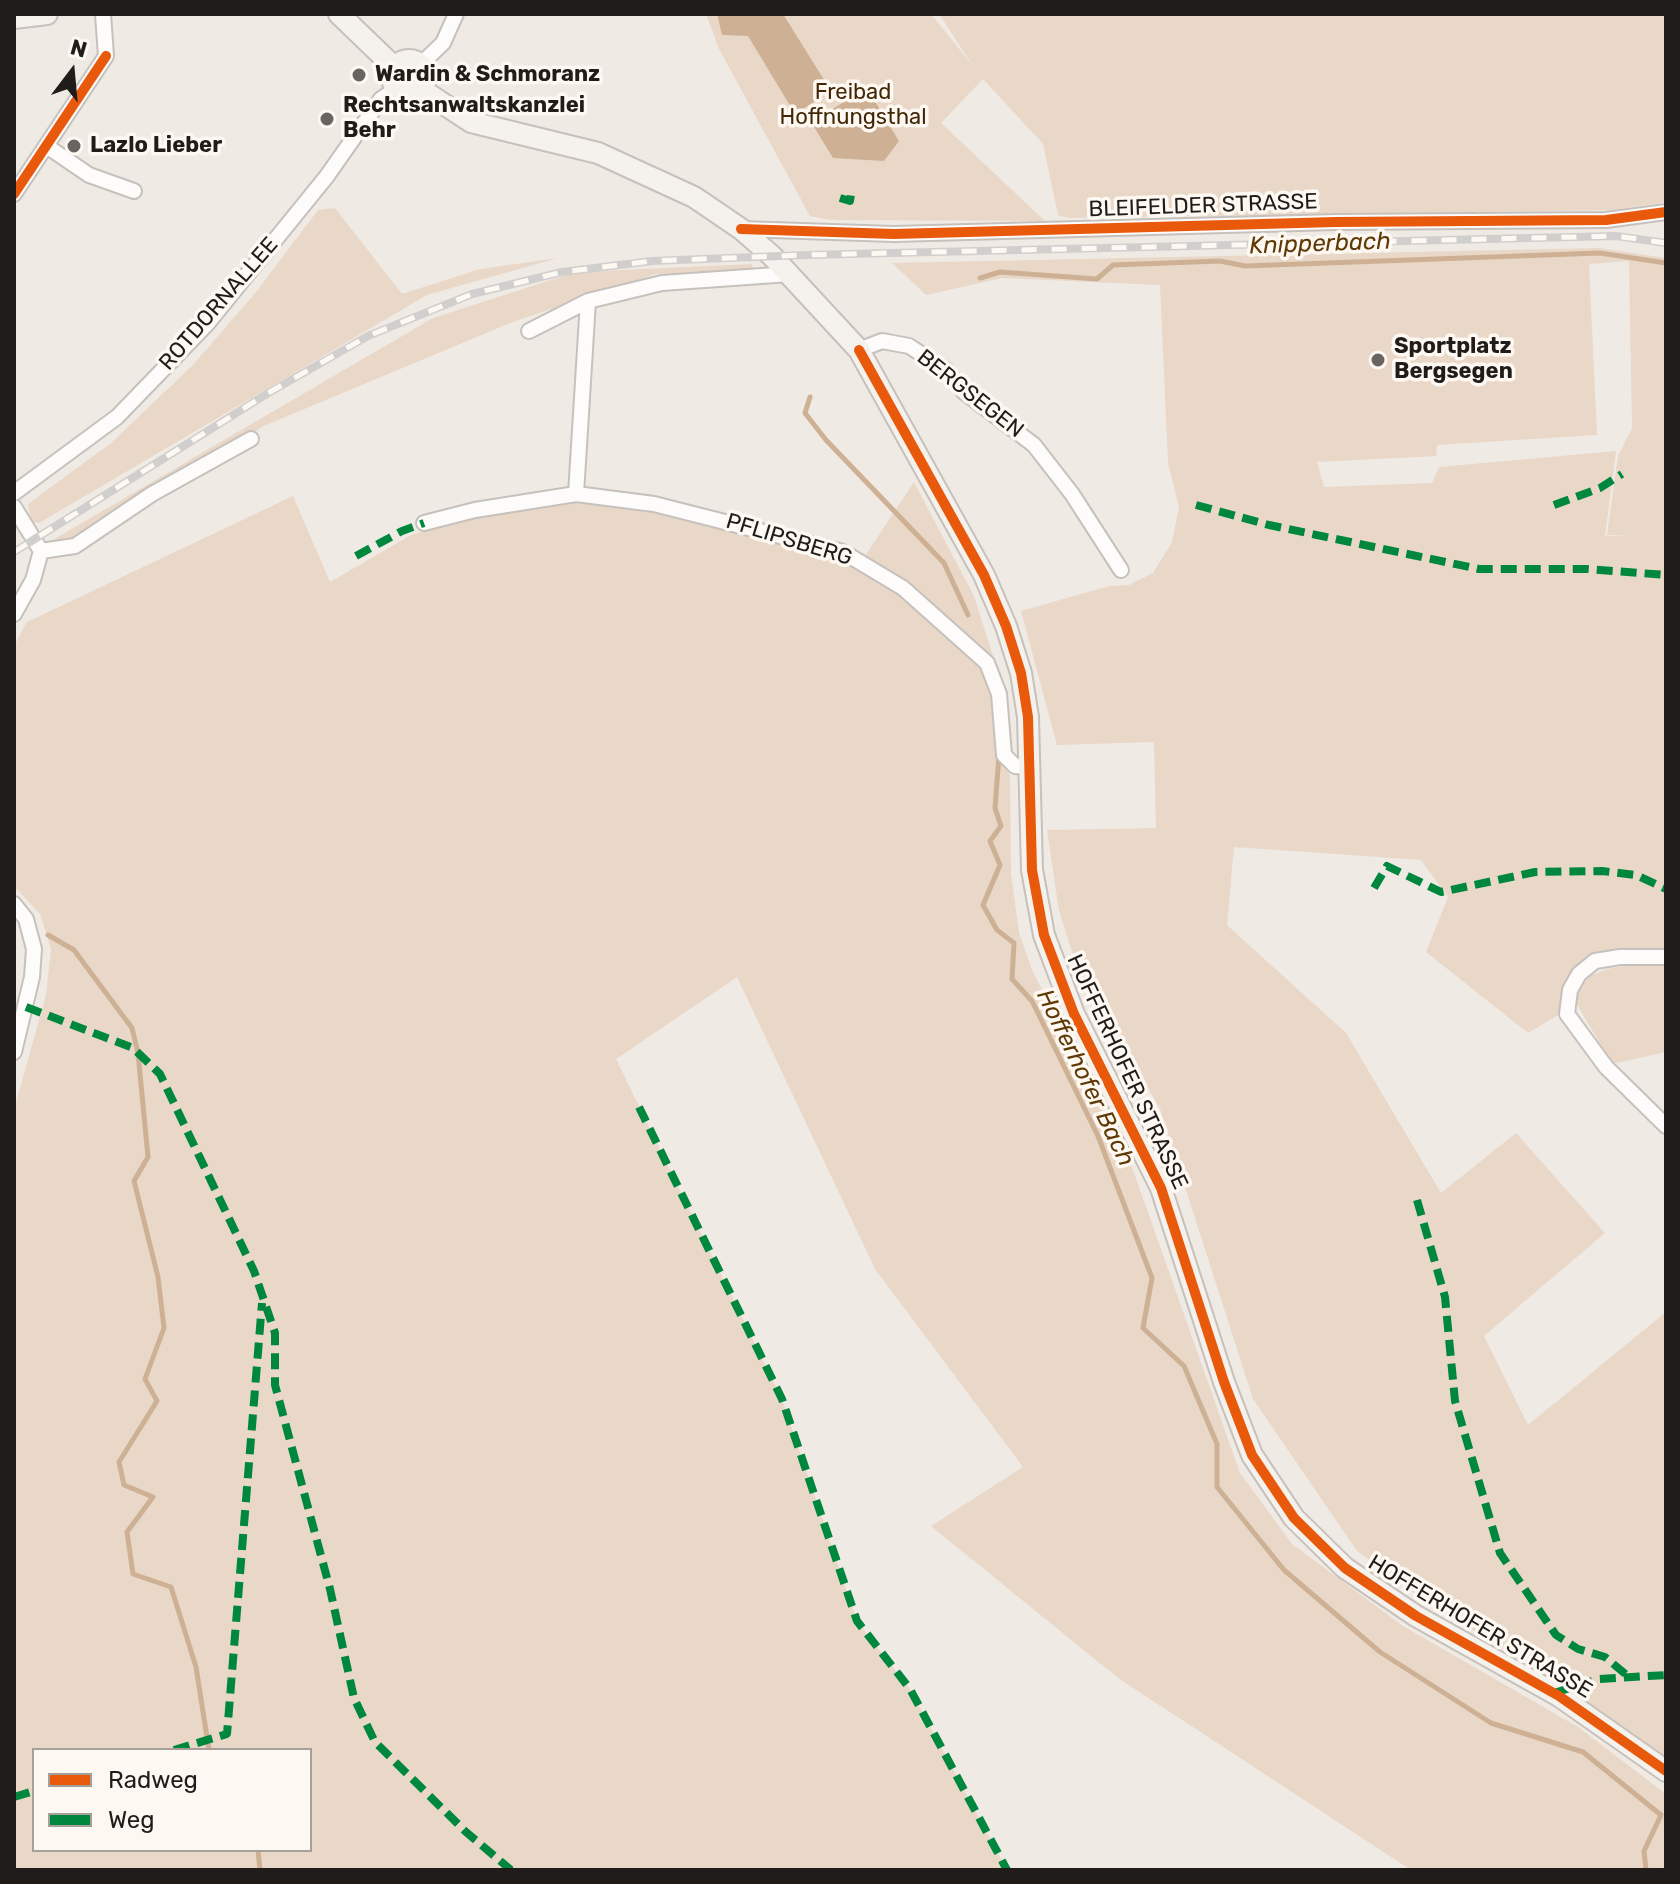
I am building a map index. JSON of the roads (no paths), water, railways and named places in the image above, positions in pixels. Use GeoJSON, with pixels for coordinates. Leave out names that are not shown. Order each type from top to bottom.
{"type":"FeatureCollection","features":[{"type":"Feature","properties":{"kind":"street"},"geometry":{"type":"LineString","coordinates":[[14,18],[47,14]]}},
{"type":"Feature","properties":{"kind":"street"},"geometry":{"type":"LineString","coordinates":[[14,194],[106,56],[103,14]]}},
{"type":"Feature","properties":{"kind":"street"},"geometry":{"type":"LineString","coordinates":[[339,14],[395,68]]}},
{"type":"Feature","properties":{"kind":"street"},"geometry":{"type":"LineString","coordinates":[[420,65],[443,43],[456,14]]}},
{"type":"Feature","properties":{"kind":"street"},"geometry":{"type":"LineString","coordinates":[[409,60],[420,65],[425,79],[421,89],[406,94],[396,89],[392,78],[395,68],[409,60]]}},
{"type":"Feature","properties":{"kind":"street","name":"ROTDORNALLEE"},"geometry":{"type":"LineString","coordinates":[[14,493],[117,417],[207,324],[327,176],[381,99],[396,89]]}},
{"type":"Feature","properties":{"kind":"street","name":"HOFFERHOFER STRASSE"},"geometry":{"type":"LineString","coordinates":[[421,89],[471,122],[598,153],[629,164],[694,197],[741,229],[790,274],[859,350],[984,575],[1006,626],[1025,702],[1032,870],[1050,956],[1074,1014],[1161,1188],[1228,1393],[1252,1455],[1273,1490],[1317,1545],[1376,1591],[1559,1696],[1666,1771]]}},
{"type":"Feature","properties":{"kind":"street"},"geometry":{"type":"LineString","coordinates":[[48,147],[89,175],[134,191]]}},
{"type":"Feature","properties":{"kind":"street","name":"BLEIFELDER STRASSE"},"geometry":{"type":"LineString","coordinates":[[741,229],[894,234],[1336,222],[1606,220],[1666,212]]}},
{"type":"Feature","properties":{"kind":"street"},"geometry":{"type":"LineString","coordinates":[[529,331],[588,301],[662,283],[790,274]]}},
{"type":"Feature","properties":{"kind":"street"},"geometry":{"type":"LineString","coordinates":[[576,494],[588,301]]}},
{"type":"Feature","properties":{"kind":"street","name":"BERGSEGEN"},"geometry":{"type":"LineString","coordinates":[[859,350],[882,341],[909,346],[946,370],[964,392],[1034,445],[1072,494],[1121,570]]}},
{"type":"Feature","properties":{"kind":"street"},"geometry":{"type":"LineString","coordinates":[[41,551],[75,546],[152,494],[251,439]]}},
{"type":"Feature","properties":{"kind":"street","name":"PFLIPSBERG"},"geometry":{"type":"LineString","coordinates":[[424,523],[475,510],[576,494],[654,504],[735,522],[843,552],[874,568],[943,620],[987,663],[999,694],[1004,755],[1015,766],[1029,767]]}},
{"type":"Feature","properties":{"kind":"street"},"geometry":{"type":"LineString","coordinates":[[14,507],[41,551],[33,580],[14,614]]}},
{"type":"Feature","properties":{"kind":"street"},"geometry":{"type":"LineString","coordinates":[[14,904],[26,919],[34,949],[32,977],[14,1052]]}},
{"type":"Feature","properties":{"kind":"street"},"geometry":{"type":"LineString","coordinates":[[1666,957],[1620,957],[1595,961],[1579,974],[1570,990],[1567,1014],[1606,1067],[1666,1126]]}},
{"type":"Feature","properties":{"kind":"waterway","name":"Knipperbach"},"geometry":{"type":"LineString","coordinates":[[980,278],[1000,272],[1097,279],[1113,265],[1220,261],[1245,266],[1600,253],[1666,263]]}},
{"type":"Feature","properties":{"kind":"waterway","name":"Hofferhofer Bach"},"geometry":{"type":"LineString","coordinates":[[810,397],[805,413],[826,440],[944,563],[968,615]]}},
{"type":"Feature","properties":{"kind":"waterway","name":"Hofferhofer Bach"},"geometry":{"type":"LineString","coordinates":[[999,755],[995,808],[1001,826],[990,841],[1000,865],[983,905],[997,930],[1014,943],[1012,979],[1032,1001],[1098,1136],[1152,1278],[1143,1328],[1184,1366],[1217,1444],[1217,1487],[1284,1570],[1380,1652],[1491,1723],[1583,1752],[1661,1815],[1644,1851],[1646,1870]]}},
{"type":"Feature","properties":{"kind":"waterway"},"geometry":{"type":"LineString","coordinates":[[48,935],[74,950],[132,1028],[138,1053],[148,1157],[134,1181],[158,1277],[164,1328],[145,1379],[157,1401],[119,1462],[124,1485],[153,1497],[127,1532],[133,1574],[171,1587],[196,1667],[209,1748]]}},
{"type":"Feature","properties":{"kind":"waterway"},"geometry":{"type":"LineString","coordinates":[[258,1852],[260,1870]]}},
{"type":"Feature","properties":{"kind":"railway"},"geometry":{"type":"LineString","coordinates":[[14,552],[270,392],[368,336],[472,294],[562,272],[652,261],[806,255],[1616,236],[1666,243]]}},
{"type":"Feature","properties":{"kind":"place","name":"Wardin & Schmoranz"},"geometry":{"type":"Point","coordinates":[359,75]}},
{"type":"Feature","properties":{"kind":"place","name":"Rechtsanwaltskanzlei Behr"},"geometry":{"type":"Point","coordinates":[327,119]}},
{"type":"Feature","properties":{"kind":"place","name":"Lazlo Lieber"},"geometry":{"type":"Point","coordinates":[74,146]}},
{"type":"Feature","properties":{"kind":"place","name":"Sportplatz Bergsegen"},"geometry":{"type":"Point","coordinates":[1378,360]}},
{"type":"Feature","properties":{"kind":"park label","name":"Freibad Hoffnungsthal"},"geometry":{"type":"Point","coordinates":[853,106]}}]}
